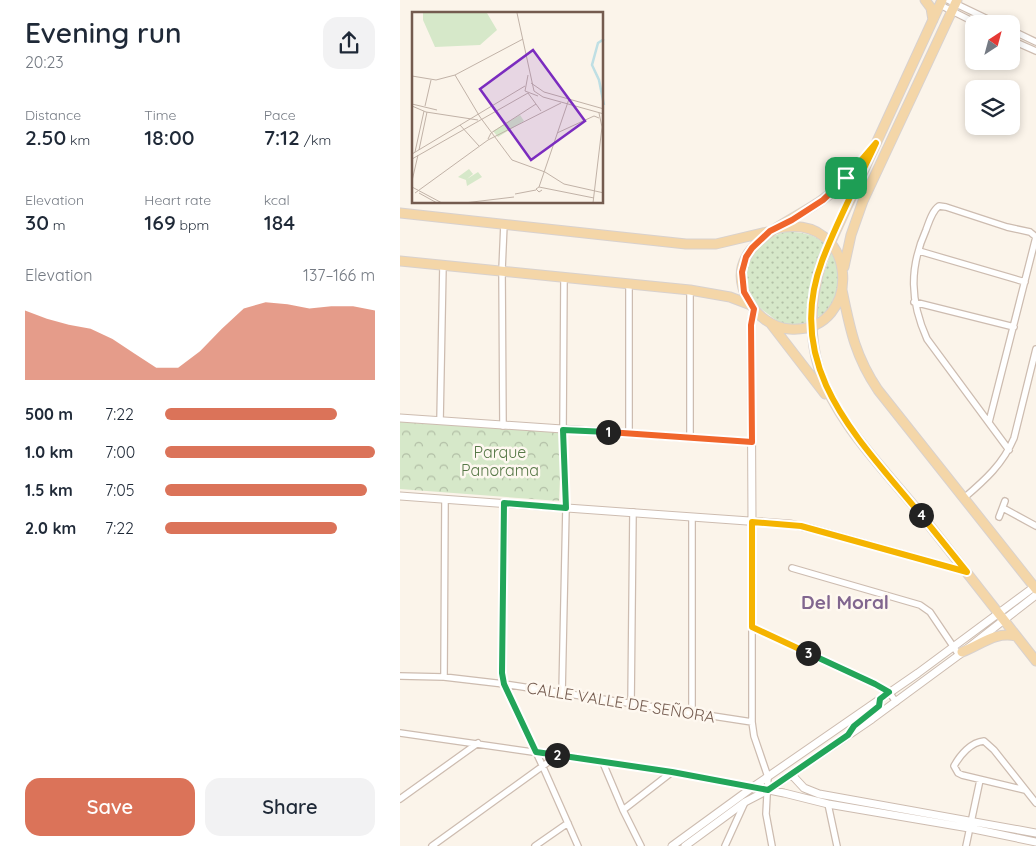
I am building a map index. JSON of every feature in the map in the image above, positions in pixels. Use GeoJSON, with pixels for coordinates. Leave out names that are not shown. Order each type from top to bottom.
{"type":"FeatureCollection","features":[{"type":"Feature","properties":{"kind":"main road"},"geometry":{"type":"LineString","coordinates":[[925,0],[931,8],[933,20]]}},
{"type":"Feature","properties":{"kind":"main road"},"geometry":{"type":"LineString","coordinates":[[844,420],[819,369],[814,347],[812,326],[816,281],[830,242],[933,20],[949,3]]}},
{"type":"Feature","properties":{"kind":"main road"},"geometry":{"type":"LineString","coordinates":[[769,322],[785,328],[800,329],[821,322],[832,311],[842,288],[849,242],[863,200],[949,3]]}},
{"type":"Feature","properties":{"kind":"main road"},"geometry":{"type":"LineString","coordinates":[[752,307],[743,289],[742,272],[752,248],[773,230],[823,200],[857,167],[876,143]]}},
{"type":"Feature","properties":{"kind":"main road"},"geometry":{"type":"LineString","coordinates":[[400,213],[702,245],[731,241],[787,226],[809,229],[830,242],[840,258],[843,272]]}},
{"type":"Feature","properties":{"kind":"main road"},"geometry":{"type":"LineString","coordinates":[[400,260],[690,290],[730,297],[752,307],[769,322],[844,420],[1036,661]]}},
{"type":"Feature","properties":{"kind":"main road"},"geometry":{"type":"LineString","coordinates":[[842,288],[854,343],[869,376],[1034,590]]}},
{"type":"Feature","properties":{"kind":"main road"},"geometry":{"type":"LineString","coordinates":[[961,654],[994,636],[1008,634],[1016,636]]}},
{"type":"Feature","properties":{"kind":"street"},"geometry":{"type":"LineString","coordinates":[[949,3],[966,15]]}},
{"type":"Feature","properties":{"kind":"street"},"geometry":{"type":"LineString","coordinates":[[949,3],[977,15]]}},
{"type":"Feature","properties":{"kind":"street"},"geometry":{"type":"LineString","coordinates":[[1020,34],[1036,42]]}},
{"type":"Feature","properties":{"kind":"street"},"geometry":{"type":"LineString","coordinates":[[1020,44],[1036,51]]}},
{"type":"Feature","properties":{"kind":"street"},"geometry":{"type":"LineString","coordinates":[[989,422],[1036,241],[1035,235],[939,206],[933,212],[924,232],[914,265],[914,302],[919,322],[927,339],[1009,450]]}},
{"type":"Feature","properties":{"kind":"street"},"geometry":{"type":"LineString","coordinates":[[503,426],[502,270],[504,224]]}},
{"type":"Feature","properties":{"kind":"street"},"geometry":{"type":"LineString","coordinates":[[919,251],[1024,282]]}},
{"type":"Feature","properties":{"kind":"street"},"geometry":{"type":"LineString","coordinates":[[440,421],[444,265]]}},
{"type":"Feature","properties":{"kind":"street"},"geometry":{"type":"LineString","coordinates":[[562,694],[566,508],[563,430],[564,277]]}},
{"type":"Feature","properties":{"kind":"street"},"geometry":{"type":"LineString","coordinates":[[629,284],[629,434]]}},
{"type":"Feature","properties":{"kind":"street"},"geometry":{"type":"LineString","coordinates":[[690,290],[690,438]]}},
{"type":"Feature","properties":{"kind":"street"},"geometry":{"type":"LineString","coordinates":[[914,302],[1014,327]]}},
{"type":"Feature","properties":{"kind":"street"},"geometry":{"type":"LineString","coordinates":[[752,307],[752,722],[754,736],[768,777],[766,814],[772,846]]}},
{"type":"Feature","properties":{"kind":"street"},"geometry":{"type":"LineString","coordinates":[[964,498],[992,474],[1009,450],[1014,438],[1036,349]]}},
{"type":"Feature","properties":{"kind":"street"},"geometry":{"type":"LineString","coordinates":[[400,418],[752,442]]}},
{"type":"Feature","properties":{"kind":"street"},"geometry":{"type":"LineString","coordinates":[[400,496],[692,516],[801,526],[967,572]]}},
{"type":"Feature","properties":{"kind":"street"},"geometry":{"type":"LineString","coordinates":[[444,677],[445,499]]}},
{"type":"Feature","properties":{"kind":"street"},"geometry":{"type":"LineString","coordinates":[[504,503],[502,673],[504,684],[578,846]]}},
{"type":"Feature","properties":{"kind":"street"},"geometry":{"type":"LineString","coordinates":[[999,517],[1004,504],[1036,526]]}},
{"type":"Feature","properties":{"kind":"street"},"geometry":{"type":"LineString","coordinates":[[631,704],[633,512]]}},
{"type":"Feature","properties":{"kind":"street"},"geometry":{"type":"LineString","coordinates":[[692,516],[692,714]]}},
{"type":"Feature","properties":{"kind":"street"},"geometry":{"type":"LineString","coordinates":[[792,568],[920,605],[930,612],[953,646],[961,654]]}},
{"type":"Feature","properties":{"kind":"street"},"geometry":{"type":"LineString","coordinates":[[685,846],[745,802],[768,790],[896,702],[961,654],[1013,602],[1034,590]]}},
{"type":"Feature","properties":{"kind":"street"},"geometry":{"type":"LineString","coordinates":[[672,846],[752,787],[953,646],[1001,616],[1019,608],[1034,590]]}},
{"type":"Feature","properties":{"kind":"street"},"geometry":{"type":"LineString","coordinates":[[752,627],[875,684],[889,692],[896,702]]}},
{"type":"Feature","properties":{"kind":"street","name":"CALLE VALLE DE SEÑORA"},"geometry":{"type":"LineString","coordinates":[[400,676],[444,677],[504,684],[752,722]]}},
{"type":"Feature","properties":{"kind":"street"},"geometry":{"type":"LineString","coordinates":[[848,735],[854,726],[879,706],[880,699]]}},
{"type":"Feature","properties":{"kind":"street"},"geometry":{"type":"LineString","coordinates":[[400,733],[672,772],[784,792],[828,804],[885,814],[1036,832]]}},
{"type":"Feature","properties":{"kind":"street"},"geometry":{"type":"LineString","coordinates":[[1025,790],[958,773],[954,766],[970,747],[977,742],[984,741],[994,750],[1036,803]]}},
{"type":"Feature","properties":{"kind":"street"},"geometry":{"type":"LineString","coordinates":[[400,799],[478,743]]}},
{"type":"Feature","properties":{"kind":"street"},"geometry":{"type":"LineString","coordinates":[[432,846],[558,755]]}},
{"type":"Feature","properties":{"kind":"street"},"geometry":{"type":"LineString","coordinates":[[603,763],[641,846]]}},
{"type":"Feature","properties":{"kind":"street"},"geometry":{"type":"LineString","coordinates":[[623,810],[672,772]]}},
{"type":"Feature","properties":{"kind":"street"},"geometry":{"type":"LineString","coordinates":[[791,774],[800,785],[811,791],[887,805],[970,824],[1036,842]]}},
{"type":"Feature","properties":{"kind":"street"},"geometry":{"type":"LineString","coordinates":[[966,846],[980,780]]}},
{"type":"Feature","properties":{"kind":"street"},"geometry":{"type":"LineString","coordinates":[[725,846],[745,802]]}},
{"type":"Feature","properties":{"kind":"street"},"geometry":{"type":"LineString","coordinates":[[828,804],[837,846]]}},
{"type":"Feature","properties":{"kind":"street"},"geometry":{"type":"LineString","coordinates":[[885,814],[887,805]]}},
{"type":"Feature","properties":{"kind":"street"},"geometry":{"type":"LineString","coordinates":[[535,846],[568,823]]}},
{"type":"Feature","properties":{"kind":"green space"},"geometry":{"type":"Polygon","coordinates":[[[785,232],[796,232],[816,237],[825,244],[812,282],[808,322],[791,325],[778,321],[757,304],[750,293],[747,280],[752,256],[760,245],[771,237],[785,232]]]}},
{"type":"Feature","properties":{"kind":"green space"},"geometry":{"type":"Polygon","coordinates":[[[831,253],[838,269],[838,289],[831,306],[825,313],[817,317],[821,282],[831,253]]]}},
{"type":"Feature","properties":{"kind":"green space","name":"Parque Panorama"},"geometry":{"type":"Polygon","coordinates":[[[400,418],[562,431],[559,501],[400,489],[400,418]]]}},
{"type":"Feature","properties":{"kind":"district","name":"Del Moral"},"geometry":{"type":"Point","coordinates":[845,602]}},
{"type":"Feature","properties":{"kind":"route"},"geometry":{"type":"LineString","coordinates":[[876,143],[830,242],[818,275],[813,301],[812,326],[819,369],[844,420],[967,572],[801,526],[752,522],[752,627],[889,692],[880,699],[881,703],[879,706],[854,726],[848,735],[768,790],[672,772],[536,752],[502,677],[504,503],[566,508],[563,430],[752,442],[751,319],[754,309],[743,289],[742,272],[746,257],[763,236],[823,200],[846,178],[876,143]]}}]}
